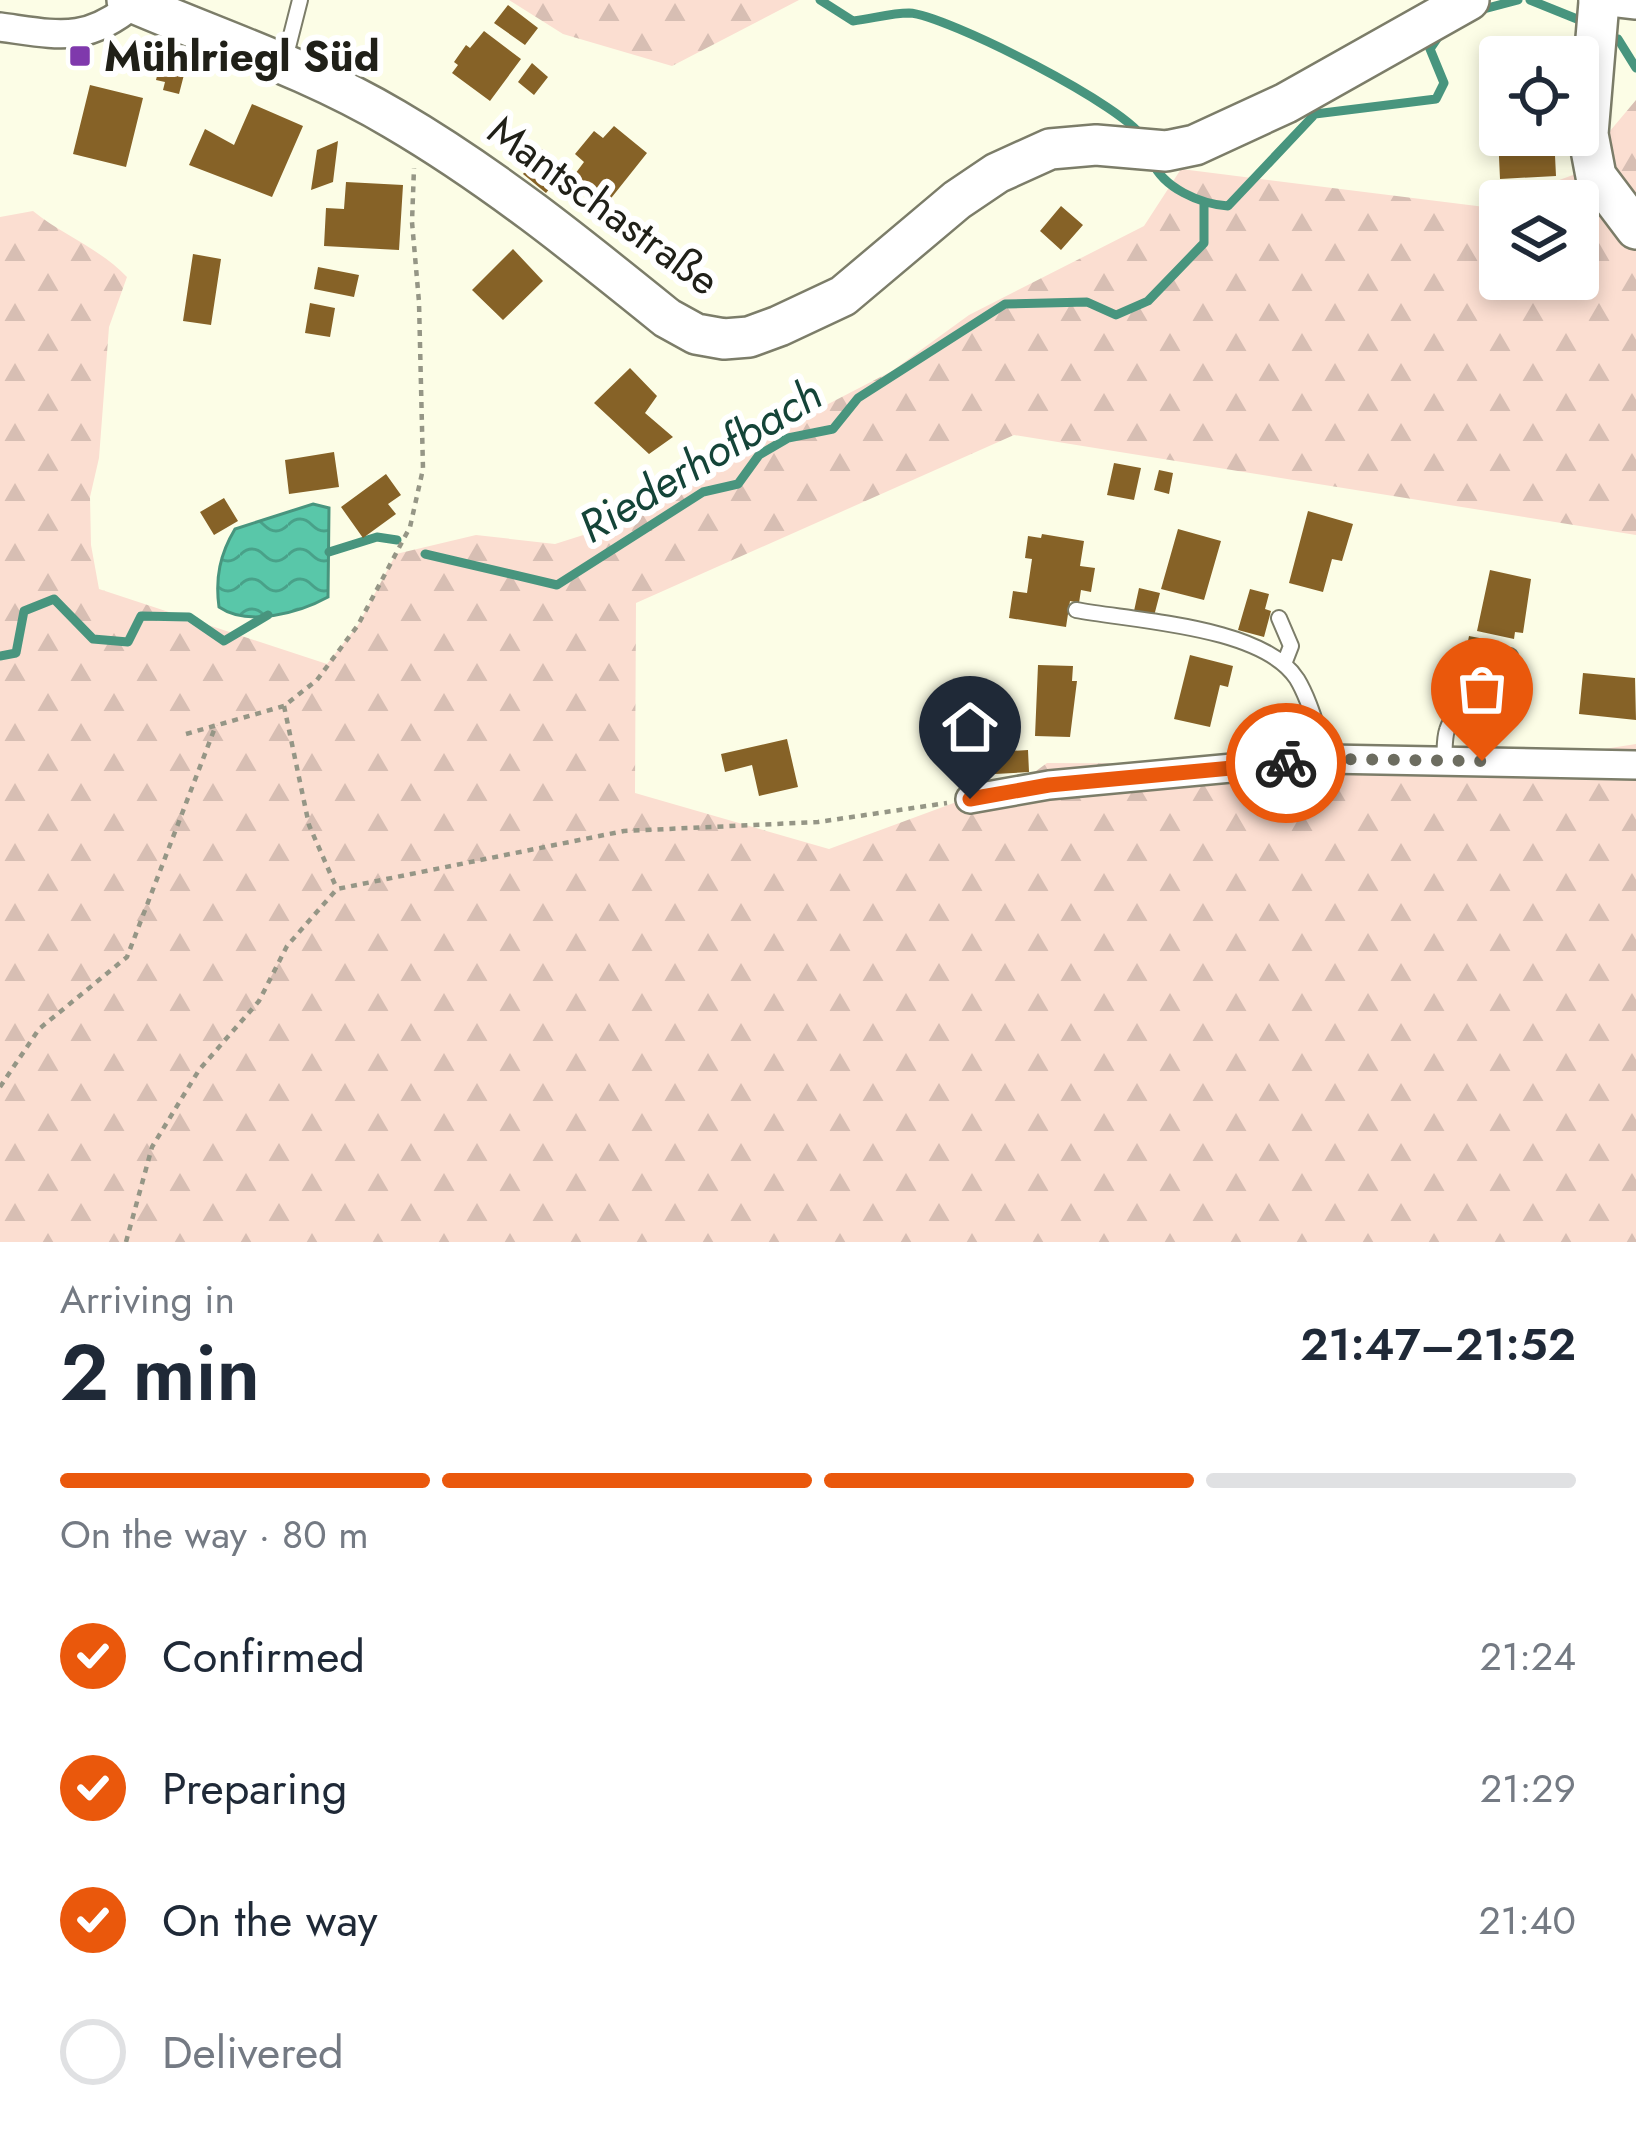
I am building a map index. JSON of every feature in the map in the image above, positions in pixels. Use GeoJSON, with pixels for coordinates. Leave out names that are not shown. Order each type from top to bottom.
{"type":"FeatureCollection","features":[{"type":"Feature","properties":{"kind":"street","name":"Mantschastraße"},"geometry":{"type":"LineString","coordinates":[[131,2],[284,64],[416,133],[485,174],[667,318],[696,334],[724,340],[749,337],[843,296],[957,200],[997,173],[1050,149],[1096,145],[1150,151],[1236,129],[1469,0]]}},
{"type":"Feature","properties":{"kind":"street"},"geometry":{"type":"LineString","coordinates":[[0,26],[81,35],[110,25],[131,2]]}},
{"type":"Feature","properties":{"kind":"street"},"geometry":{"type":"LineString","coordinates":[[1609,2],[1588,134],[1596,176],[1636,229]]}},
{"type":"Feature","properties":{"kind":"street"},"geometry":{"type":"LineString","coordinates":[[970,799],[1049,785],[1328,759],[1636,765]]}},
{"type":"Feature","properties":{"kind":"lane"},"geometry":{"type":"LineString","coordinates":[[284,64],[300,0]]}},
{"type":"Feature","properties":{"kind":"lane"},"geometry":{"type":"LineString","coordinates":[[1076,610],[1233,638],[1257,647],[1296,678],[1328,759]]}},
{"type":"Feature","properties":{"kind":"lane"},"geometry":{"type":"LineString","coordinates":[[1279,619],[1291,646],[1283,664]]}},
{"type":"Feature","properties":{"kind":"lane"},"geometry":{"type":"LineString","coordinates":[[1444,760],[1447,728],[1490,687],[1510,656]]}},
{"type":"Feature","properties":{"kind":"path"},"geometry":{"type":"LineString","coordinates":[[186,734],[284,706],[317,680],[358,625],[410,527],[423,469],[412,222],[416,133]]}},
{"type":"Feature","properties":{"kind":"path"},"geometry":{"type":"LineString","coordinates":[[284,706],[309,825],[337,889]]}},
{"type":"Feature","properties":{"kind":"path"},"geometry":{"type":"LineString","coordinates":[[0,1087],[39,1029],[127,957],[216,725]]}},
{"type":"Feature","properties":{"kind":"path"},"geometry":{"type":"LineString","coordinates":[[126,1242],[152,1147],[199,1070],[259,1001],[287,946],[337,889],[624,831],[818,822],[970,799]]}},
{"type":"Feature","properties":{"kind":"green space"},"geometry":{"type":"Polygon","coordinates":[[[509,0],[799,0],[672,66],[563,34],[509,0]]]}},
{"type":"Feature","properties":{"kind":"green space"},"geometry":{"type":"Polygon","coordinates":[[[1636,100],[1636,535],[1014,435],[636,603],[635,793],[829,849],[1032,774],[1047,763],[1501,765],[1636,744],[1636,1242],[0,1242],[0,217],[33,211],[127,277],[109,327],[99,458],[90,497],[91,545],[99,589],[327,664],[358,625],[396,554],[476,535],[555,544],[618,524],[685,478],[892,371],[969,315],[1144,226],[1181,169],[1479,206],[1479,300],[1599,300],[1599,180],[1559,180],[1573,175],[1589,156],[1599,156],[1599,144],[1636,100]]]}},
{"type":"Feature","properties":{"kind":"water"},"geometry":{"type":"Polygon","coordinates":[[[313,504],[329,508],[328,597],[274,616],[244,616],[219,607],[220,566],[235,529],[313,504]]]}},
{"type":"Feature","properties":{"kind":"building"},"geometry":{"type":"Polygon","coordinates":[[[508,5],[538,28],[525,45],[494,23],[508,5]]]}},
{"type":"Feature","properties":{"kind":"building"},"geometry":{"type":"Polygon","coordinates":[[[484,31],[521,59],[490,101],[452,73],[466,45],[470,48],[484,31]]]}},
{"type":"Feature","properties":{"kind":"building"},"geometry":{"type":"Polygon","coordinates":[[[161,60],[186,67],[179,94],[163,90],[165,82],[156,80],[161,60]]]}},
{"type":"Feature","properties":{"kind":"building"},"geometry":{"type":"Polygon","coordinates":[[[532,63],[548,77],[534,95],[518,82],[532,63]]]}},
{"type":"Feature","properties":{"kind":"building"},"geometry":{"type":"Polygon","coordinates":[[[90,85],[143,98],[126,167],[73,154],[90,85]]]}},
{"type":"Feature","properties":{"kind":"building"},"geometry":{"type":"Polygon","coordinates":[[[252,104],[303,126],[272,197],[189,165],[205,129],[234,145],[252,104]]]}},
{"type":"Feature","properties":{"kind":"building"},"geometry":{"type":"Polygon","coordinates":[[[614,126],[647,153],[608,202],[575,174],[584,162],[575,154],[594,131],[603,138],[614,126]]]}},
{"type":"Feature","properties":{"kind":"building"},"geometry":{"type":"Polygon","coordinates":[[[338,141],[333,182],[311,190],[317,150],[338,141]]]}},
{"type":"Feature","properties":{"kind":"building"},"geometry":{"type":"Polygon","coordinates":[[[542,149],[566,168],[546,193],[523,174],[542,149]]]}},
{"type":"Feature","properties":{"kind":"building"},"geometry":{"type":"Polygon","coordinates":[[[1499,156],[1555,156],[1556,176],[1500,179],[1499,156]]]}},
{"type":"Feature","properties":{"kind":"building"},"geometry":{"type":"Polygon","coordinates":[[[346,182],[403,185],[399,250],[324,246],[326,208],[344,209],[346,182]]]}},
{"type":"Feature","properties":{"kind":"building"},"geometry":{"type":"Polygon","coordinates":[[[1061,206],[1083,225],[1061,250],[1040,231],[1061,206]]]}},
{"type":"Feature","properties":{"kind":"building"},"geometry":{"type":"Polygon","coordinates":[[[513,249],[543,281],[503,320],[472,290],[513,249]]]}},
{"type":"Feature","properties":{"kind":"building"},"geometry":{"type":"Polygon","coordinates":[[[193,254],[221,259],[211,325],[183,321],[193,254]]]}},
{"type":"Feature","properties":{"kind":"building"},"geometry":{"type":"Polygon","coordinates":[[[318,267],[359,275],[354,297],[314,289],[318,267]]]}},
{"type":"Feature","properties":{"kind":"building"},"geometry":{"type":"Polygon","coordinates":[[[310,303],[335,308],[330,337],[305,333],[310,303]]]}},
{"type":"Feature","properties":{"kind":"building"},"geometry":{"type":"Polygon","coordinates":[[[630,368],[657,396],[645,413],[673,437],[649,454],[594,403],[630,368]]]}},
{"type":"Feature","properties":{"kind":"building"},"geometry":{"type":"Polygon","coordinates":[[[334,452],[339,487],[289,494],[285,460],[334,452]]]}},
{"type":"Feature","properties":{"kind":"building"},"geometry":{"type":"Polygon","coordinates":[[[1114,463],[1141,468],[1134,500],[1107,495],[1114,463]]]}},
{"type":"Feature","properties":{"kind":"building"},"geometry":{"type":"Polygon","coordinates":[[[1159,470],[1173,473],[1169,494],[1154,490],[1159,470]]]}},
{"type":"Feature","properties":{"kind":"building"},"geometry":{"type":"Polygon","coordinates":[[[386,474],[401,495],[388,504],[396,514],[363,538],[341,507],[386,474]]]}},
{"type":"Feature","properties":{"kind":"building"},"geometry":{"type":"Polygon","coordinates":[[[224,498],[238,521],[214,535],[200,512],[224,498]]]}},
{"type":"Feature","properties":{"kind":"building"},"geometry":{"type":"Polygon","coordinates":[[[1308,511],[1353,524],[1342,561],[1332,559],[1323,592],[1289,583],[1308,511]]]}},
{"type":"Feature","properties":{"kind":"building"},"geometry":{"type":"Polygon","coordinates":[[[1178,529],[1221,541],[1204,600],[1161,589],[1178,529]]]}},
{"type":"Feature","properties":{"kind":"building"},"geometry":{"type":"Polygon","coordinates":[[[1042,534],[1084,541],[1080,566],[1095,568],[1091,592],[1081,590],[1079,603],[1070,601],[1066,627],[1009,618],[1013,591],[1027,593],[1032,559],[1025,558],[1028,536],[1041,538],[1042,534]]]}},
{"type":"Feature","properties":{"kind":"building"},"geometry":{"type":"Polygon","coordinates":[[[1490,570],[1531,579],[1523,633],[1515,632],[1514,639],[1477,631],[1490,570]]]}},
{"type":"Feature","properties":{"kind":"building"},"geometry":{"type":"Polygon","coordinates":[[[1139,588],[1160,593],[1154,616],[1134,611],[1139,588]]]}},
{"type":"Feature","properties":{"kind":"building"},"geometry":{"type":"Polygon","coordinates":[[[1250,589],[1269,594],[1265,609],[1271,611],[1264,637],[1238,630],[1250,589]]]}},
{"type":"Feature","properties":{"kind":"building"},"geometry":{"type":"Polygon","coordinates":[[[1469,636],[1495,641],[1489,671],[1463,665],[1469,636]]]}},
{"type":"Feature","properties":{"kind":"building"},"geometry":{"type":"Polygon","coordinates":[[[1190,655],[1233,666],[1228,687],[1220,685],[1210,727],[1174,719],[1190,655]]]}},
{"type":"Feature","properties":{"kind":"building"},"geometry":{"type":"Polygon","coordinates":[[[1038,665],[1073,666],[1072,681],[1077,681],[1070,737],[1035,736],[1038,665]]]}},
{"type":"Feature","properties":{"kind":"building"},"geometry":{"type":"Polygon","coordinates":[[[1583,673],[1635,678],[1636,720],[1579,714],[1583,673]]]}},
{"type":"Feature","properties":{"kind":"building"},"geometry":{"type":"Polygon","coordinates":[[[787,739],[798,787],[759,796],[752,765],[725,772],[721,754],[787,739]]]}},
{"type":"Feature","properties":{"kind":"building"},"geometry":{"type":"Polygon","coordinates":[[[1028,750],[1029,772],[995,774],[994,752],[1028,750]]]}},
{"type":"Feature","properties":{"kind":"waterway"},"geometry":{"type":"LineString","coordinates":[[820,0],[853,21],[909,13],[959,29],[1074,86],[1132,126],[1144,140]]}},
{"type":"Feature","properties":{"kind":"waterway"},"geometry":{"type":"LineString","coordinates":[[1480,10],[1518,0]]}},
{"type":"Feature","properties":{"kind":"waterway"},"geometry":{"type":"LineString","coordinates":[[1530,0],[1582,21]]}},
{"type":"Feature","properties":{"kind":"waterway"},"geometry":{"type":"LineString","coordinates":[[1152,161],[1184,193],[1228,206],[1315,114],[1436,99],[1444,83],[1430,49],[1441,33]]}},
{"type":"Feature","properties":{"kind":"waterway"},"geometry":{"type":"LineString","coordinates":[[1618,39],[1636,68]]}},
{"type":"Feature","properties":{"kind":"waterway","name":"Riederhofbach"},"geometry":{"type":"LineString","coordinates":[[425,554],[557,585],[703,492],[738,484],[759,455],[788,438],[833,429],[858,398],[1005,304],[1087,302],[1116,315],[1148,301],[1204,243],[1204,204]]}},
{"type":"Feature","properties":{"kind":"waterway","name":"Riederhofbach"},"geometry":{"type":"LineString","coordinates":[[329,552],[377,537],[397,540]]}},
{"type":"Feature","properties":{"kind":"waterway","name":"Riederhofbach"},"geometry":{"type":"LineString","coordinates":[[0,656],[16,653],[24,611],[54,599],[93,639],[128,642],[141,616],[189,617],[224,641],[268,615]]}},
{"type":"Feature","properties":{"kind":"way so far"},"geometry":{"type":"LineString","coordinates":[[1286,763],[1482,761]]}},
{"type":"Feature","properties":{"kind":"place","name":"Mühlriegl Süd"},"geometry":{"type":"Point","coordinates":[80,56]}},
{"type":"Feature","properties":{"kind":"route"},"geometry":{"type":"LineString","coordinates":[[970,799],[1049,785],[1286,763]]}}]}
